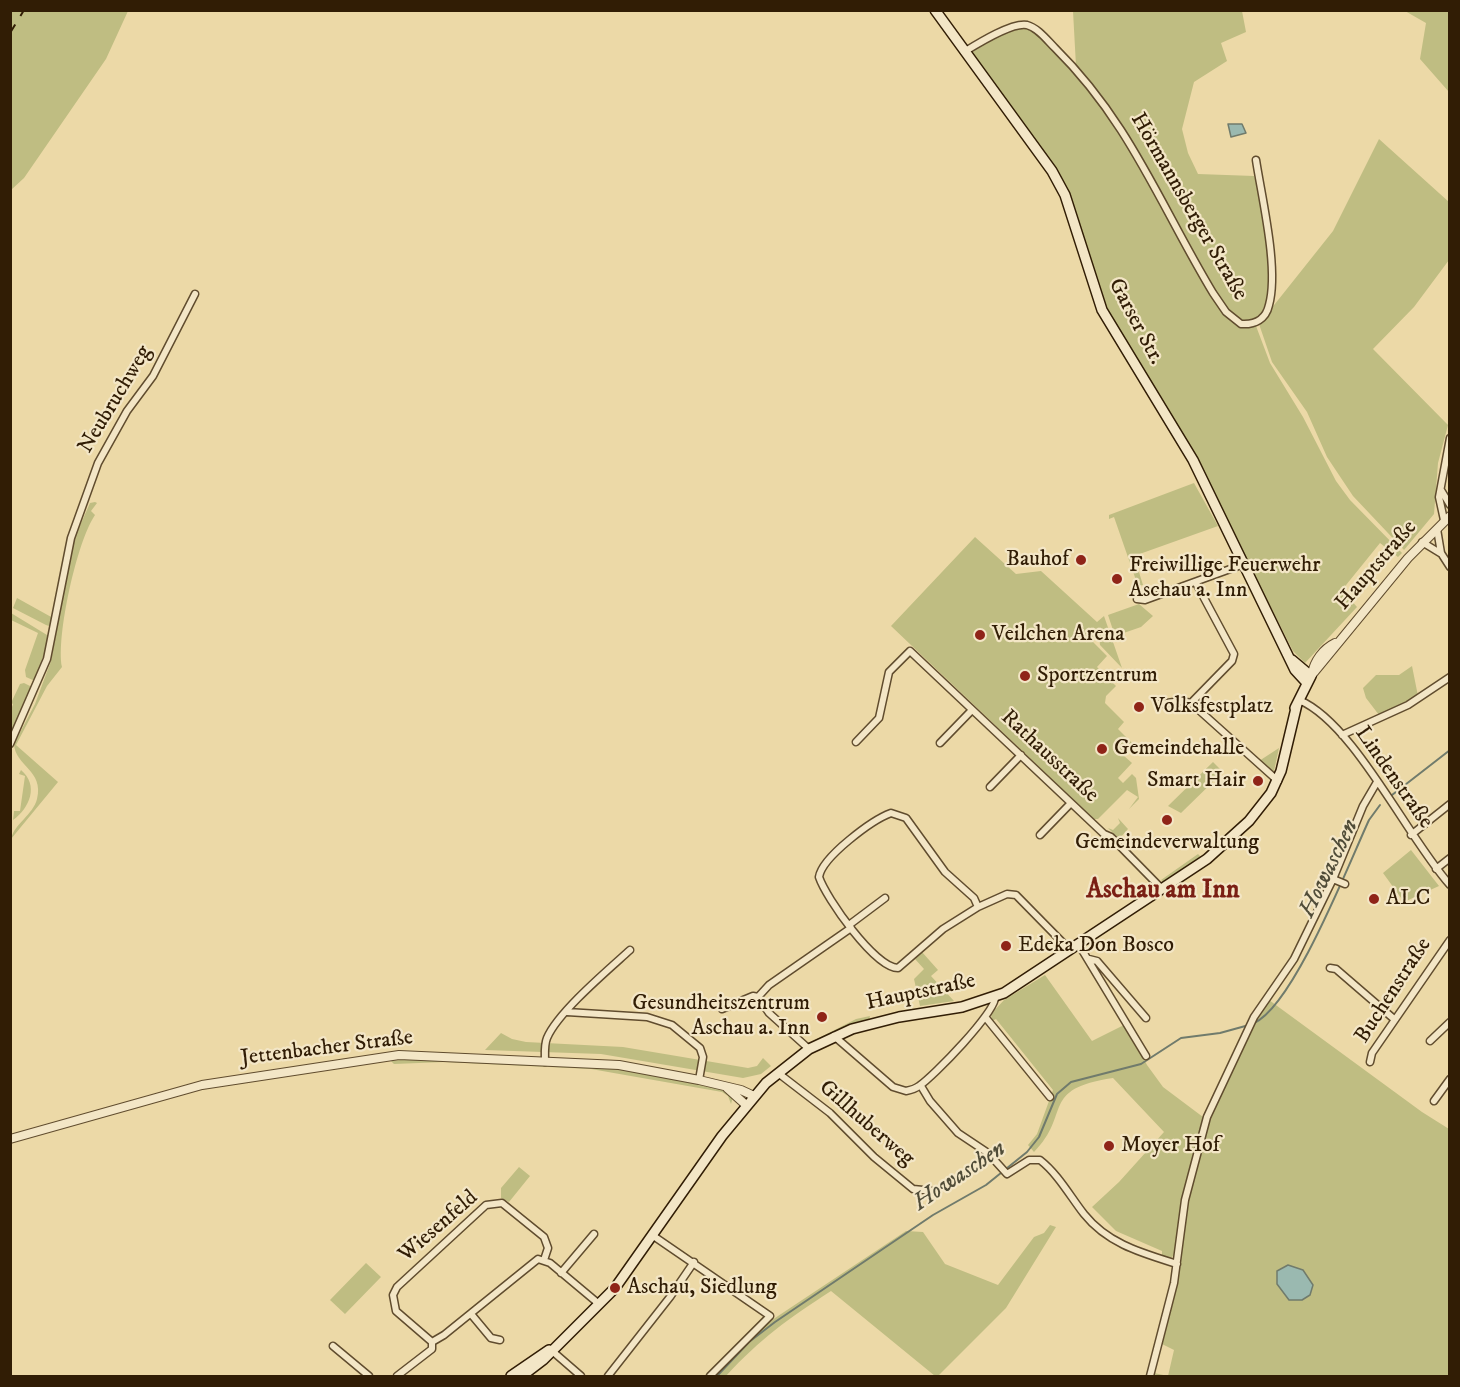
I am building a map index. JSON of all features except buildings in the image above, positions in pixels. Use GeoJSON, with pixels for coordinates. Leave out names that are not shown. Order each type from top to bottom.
{"type":"FeatureCollection","features":[{"type":"Feature","properties":{"kind":"main road","name":"Garser Str."},"geometry":{"type":"LineString","coordinates":[[935,10],[1052,171],[1068,205],[1102,310],[1193,460],[1299,676],[1310,678]]}},
{"type":"Feature","properties":{"kind":"main road","name":"Hauptstraße"},"geometry":{"type":"LineString","coordinates":[[522,1377],[543,1360],[551,1349],[599,1304],[606,1289],[625,1271],[746,1105],[778,1073],[809,1049],[834,1036],[870,1023],[962,1007],[995,997],[1025,981],[1075,948],[1230,840],[1263,806],[1278,781],[1298,702],[1310,678]]}},
{"type":"Feature","properties":{"kind":"main road","name":"Hauptstraße"},"geometry":{"type":"LineString","coordinates":[[511,1377],[538,1355],[551,1349]]}},
{"type":"Feature","properties":{"kind":"street","name":"Hörmannsberger Straße"},"geometry":{"type":"LineString","coordinates":[[964,52],[996,34],[1021,25],[1037,30],[1074,67],[1108,108],[1143,164],[1213,293],[1226,312],[1242,324],[1256,323],[1262,319],[1269,305],[1271,292],[1268,236],[1257,160]]}},
{"type":"Feature","properties":{"kind":"street","name":"Neubruchweg"},"geometry":{"type":"LineString","coordinates":[[10,744],[38,687],[54,633],[71,538],[98,463],[127,411],[153,376],[195,294]]}},
{"type":"Feature","properties":{"kind":"street"},"geometry":{"type":"LineString","coordinates":[[1447,518],[1439,504],[1449,438]]}},
{"type":"Feature","properties":{"kind":"street"},"geometry":{"type":"LineString","coordinates":[[1441,489],[1449,505]]}},
{"type":"Feature","properties":{"kind":"street","name":"Hauptstraße"},"geometry":{"type":"LineString","coordinates":[[1310,678],[1335,643],[1422,542],[1447,518]]}},
{"type":"Feature","properties":{"kind":"street"},"geometry":{"type":"LineString","coordinates":[[1437,527],[1441,553],[1449,567]]}},
{"type":"Feature","properties":{"kind":"street"},"geometry":{"type":"LineString","coordinates":[[1422,542],[1441,553]]}},
{"type":"Feature","properties":{"kind":"street"},"geometry":{"type":"LineString","coordinates":[[1137,598],[1145,600],[1244,564]]}},
{"type":"Feature","properties":{"kind":"street"},"geometry":{"type":"LineString","coordinates":[[1191,703],[1232,660],[1234,654],[1196,583]]}},
{"type":"Feature","properties":{"kind":"street","name":"Rathausstraße"},"geometry":{"type":"LineString","coordinates":[[856,742],[879,718],[889,672],[910,651],[1104,834],[1111,837],[1162,889]]}},
{"type":"Feature","properties":{"kind":"street"},"geometry":{"type":"LineString","coordinates":[[1342,735],[1408,705],[1449,677]]}},
{"type":"Feature","properties":{"kind":"street"},"geometry":{"type":"LineString","coordinates":[[1160,704],[1181,701],[1191,703],[1278,781]]}},
{"type":"Feature","properties":{"kind":"street","name":"Lindenstraße"},"geometry":{"type":"LineString","coordinates":[[1298,702],[1320,711],[1342,735],[1377,782],[1411,835],[1449,885]]}},
{"type":"Feature","properties":{"kind":"street"},"geometry":{"type":"LineString","coordinates":[[940,743],[972,710]]}},
{"type":"Feature","properties":{"kind":"street"},"geometry":{"type":"LineString","coordinates":[[990,787],[1021,756]]}},
{"type":"Feature","properties":{"kind":"street"},"geometry":{"type":"LineString","coordinates":[[1150,1377],[1177,1264],[1185,1200],[1207,1117],[1254,1017],[1294,959],[1335,880],[1363,806],[1377,782]]}},
{"type":"Feature","properties":{"kind":"street"},"geometry":{"type":"LineString","coordinates":[[1040,835],[1071,803]]}},
{"type":"Feature","properties":{"kind":"street"},"geometry":{"type":"LineString","coordinates":[[1411,835],[1449,804]]}},
{"type":"Feature","properties":{"kind":"street"},"geometry":{"type":"LineString","coordinates":[[978,907],[974,898],[945,872],[906,818],[891,813],[842,847],[826,862],[820,872],[823,887],[850,926],[885,964],[898,968],[943,929],[978,907],[1007,894],[1016,895],[1089,959],[1146,1056]]}},
{"type":"Feature","properties":{"kind":"street"},"geometry":{"type":"LineString","coordinates":[[1436,869],[1449,858]]}},
{"type":"Feature","properties":{"kind":"street"},"geometry":{"type":"LineString","coordinates":[[1335,880],[1345,884]]}},
{"type":"Feature","properties":{"kind":"street"},"geometry":{"type":"LineString","coordinates":[[758,997],[763,990],[885,898]]}},
{"type":"Feature","properties":{"kind":"street","name":"Buchenstraße"},"geometry":{"type":"LineString","coordinates":[[1370,1062],[1372,1053],[1394,1019],[1449,940]]}},
{"type":"Feature","properties":{"kind":"street"},"geometry":{"type":"LineString","coordinates":[[545,1062],[547,1039],[567,1012],[588,987],[630,950]]}},
{"type":"Feature","properties":{"kind":"street"},"geometry":{"type":"LineString","coordinates":[[1089,959],[1097,961],[1146,1018]]}},
{"type":"Feature","properties":{"kind":"street"},"geometry":{"type":"LineString","coordinates":[[1330,968],[1336,969],[1394,1019]]}},
{"type":"Feature","properties":{"kind":"street"},"geometry":{"type":"LineString","coordinates":[[722,1009],[753,996],[758,997],[769,1013],[809,1049]]}},
{"type":"Feature","properties":{"kind":"street"},"geometry":{"type":"LineString","coordinates":[[834,1036],[893,1087],[906,1091],[921,1086],[986,1018],[996,1002],[995,997]]}},
{"type":"Feature","properties":{"kind":"street"},"geometry":{"type":"LineString","coordinates":[[567,1012],[647,1017],[672,1025],[700,1048],[703,1062],[699,1080]]}},
{"type":"Feature","properties":{"kind":"street"},"geometry":{"type":"LineString","coordinates":[[986,1018],[1050,1097]]}},
{"type":"Feature","properties":{"kind":"street"},"geometry":{"type":"LineString","coordinates":[[1430,1041],[1449,1022]]}},
{"type":"Feature","properties":{"kind":"street","name":"Jettenbacher Straße"},"geometry":{"type":"LineString","coordinates":[[10,1139],[202,1084],[324,1065],[415,1055],[619,1065],[699,1080],[741,1090],[754,1096]]}},
{"type":"Feature","properties":{"kind":"street","name":"Gillhuberweg"},"geometry":{"type":"LineString","coordinates":[[778,1073],[830,1113],[874,1157],[913,1189],[933,1191]]}},
{"type":"Feature","properties":{"kind":"street"},"geometry":{"type":"LineString","coordinates":[[1434,1101],[1449,1079]]}},
{"type":"Feature","properties":{"kind":"street"},"geometry":{"type":"LineString","coordinates":[[921,1086],[930,1101],[958,1133],[988,1152],[1007,1174],[1029,1160],[1040,1160],[1087,1216],[1108,1236],[1140,1253],[1177,1264]]}},
{"type":"Feature","properties":{"kind":"street","name":"Jettenbacher Straße"},"geometry":{"type":"LineString","coordinates":[[726,1087],[746,1105]]}},
{"type":"Feature","properties":{"kind":"street","name":"Wiesenfeld"},"geometry":{"type":"LineString","coordinates":[[432,1341],[394,1307],[394,1291],[486,1205],[497,1202],[508,1207],[544,1237],[548,1248],[544,1260]]}},
{"type":"Feature","properties":{"kind":"street"},"geometry":{"type":"LineString","coordinates":[[561,1273],[594,1234]]}},
{"type":"Feature","properties":{"kind":"street"},"geometry":{"type":"LineString","coordinates":[[652,1235],[767,1312],[770,1319],[743,1341],[710,1377]]}},
{"type":"Feature","properties":{"kind":"street"},"geometry":{"type":"LineString","coordinates":[[397,1377],[432,1349],[432,1341],[444,1335],[471,1314],[532,1261],[544,1260],[599,1304]]}},
{"type":"Feature","properties":{"kind":"street"},"geometry":{"type":"LineString","coordinates":[[608,1377],[694,1262]]}},
{"type":"Feature","properties":{"kind":"street"},"geometry":{"type":"LineString","coordinates":[[405,1268],[411,1274]]}},
{"type":"Feature","properties":{"kind":"street"},"geometry":{"type":"LineString","coordinates":[[471,1314],[491,1338],[500,1340]]}},
{"type":"Feature","properties":{"kind":"street"},"geometry":{"type":"LineString","coordinates":[[333,1346],[369,1377]]}},
{"type":"Feature","properties":{"kind":"street"},"geometry":{"type":"LineString","coordinates":[[551,1349],[581,1377]]}},
{"type":"Feature","properties":{"kind":"shaded area"},"geometry":{"type":"Polygon","coordinates":[[[12,11],[128,11],[106,59],[24,178],[11,190],[12,11]]]}},
{"type":"Feature","properties":{"kind":"shaded area"},"geometry":{"type":"Polygon","coordinates":[[[1073,11],[1242,11],[1246,32],[1221,43],[1227,61],[1194,82],[1182,129],[1188,153],[1198,174],[1254,176],[1265,232],[1269,274],[1264,309],[1255,320],[1242,322],[1234,318],[1214,292],[1125,131],[1076,66],[1073,11]]]}},
{"type":"Feature","properties":{"kind":"shaded area"},"geometry":{"type":"Polygon","coordinates":[[[1405,11],[1449,11],[1449,92],[1420,59],[1426,23],[1405,11]]]}},
{"type":"Feature","properties":{"kind":"shaded area"},"geometry":{"type":"Polygon","coordinates":[[[1027,27],[1035,31],[1107,109],[1224,313],[1241,326],[1256,326],[1270,363],[1303,417],[1336,481],[1350,500],[1402,553],[1398,557],[1380,543],[1342,590],[1357,607],[1305,663],[1293,651],[1226,519],[1105,309],[1055,168],[970,54],[996,35],[1027,27]]]}},
{"type":"Feature","properties":{"kind":"shaded area"},"geometry":{"type":"Polygon","coordinates":[[[1379,139],[1449,202],[1449,260],[1414,307],[1373,349],[1448,425],[1438,463],[1434,514],[1404,550],[1353,496],[1327,457],[1307,412],[1272,362],[1259,324],[1333,231],[1379,139]]]}},
{"type":"Feature","properties":{"kind":"shaded area"},"geometry":{"type":"Polygon","coordinates":[[[1194,483],[1218,526],[1134,556],[1143,585],[1138,586],[1114,517],[1109,519],[1109,515],[1194,483]]]}},
{"type":"Feature","properties":{"kind":"shaded area"},"geometry":{"type":"Polygon","coordinates":[[[90,503],[97,503],[91,511],[95,515],[81,545],[65,612],[62,667],[47,686],[16,745],[58,782],[11,839],[35,805],[38,789],[33,775],[19,758],[14,744],[35,704],[51,661],[74,539],[90,503]]]}},
{"type":"Feature","properties":{"kind":"shaded area","name":"Sportzentrum"},"geometry":{"type":"Polygon","coordinates":[[[975,537],[1016,574],[1041,571],[1097,622],[1104,616],[1122,668],[1100,645],[1098,631],[1093,642],[1107,656],[1097,667],[1116,686],[1106,696],[1105,703],[1124,722],[1118,729],[1133,744],[1123,755],[1132,763],[1118,778],[1123,783],[1132,774],[1136,778],[1139,799],[1129,809],[1138,797],[1127,790],[1098,819],[1094,819],[891,626],[975,537]]]}},
{"type":"Feature","properties":{"kind":"shaded area"},"geometry":{"type":"Polygon","coordinates":[[[17,598],[53,618],[49,626],[13,608],[17,598]]]}},
{"type":"Feature","properties":{"kind":"shaded area"},"geometry":{"type":"Polygon","coordinates":[[[1139,604],[1153,616],[1141,627],[1115,636],[1108,615],[1139,604]]]}},
{"type":"Feature","properties":{"kind":"shaded area"},"geometry":{"type":"Polygon","coordinates":[[[11,613],[47,635],[49,639],[35,681],[26,677],[25,670],[38,633],[11,620],[11,613]]]}},
{"type":"Feature","properties":{"kind":"shaded area"},"geometry":{"type":"Polygon","coordinates":[[[1412,666],[1418,696],[1379,715],[1366,698],[1363,688],[1376,675],[1399,675],[1412,666]]]}},
{"type":"Feature","properties":{"kind":"shaded area"},"geometry":{"type":"Polygon","coordinates":[[[24,683],[32,687],[32,691],[11,734],[13,704],[11,703],[20,684],[24,683]]]}},
{"type":"Feature","properties":{"kind":"shaded area"},"geometry":{"type":"Polygon","coordinates":[[[1279,748],[1274,771],[1272,773],[1259,761],[1279,748]]]}},
{"type":"Feature","properties":{"kind":"shaded area"},"geometry":{"type":"Polygon","coordinates":[[[1213,762],[1223,772],[1181,813],[1168,806],[1213,762]]]}},
{"type":"Feature","properties":{"kind":"shaded area"},"geometry":{"type":"Polygon","coordinates":[[[21,770],[30,782],[30,796],[24,809],[13,820],[14,811],[20,811],[25,776],[19,774],[21,770]]]}},
{"type":"Feature","properties":{"kind":"shaded area"},"geometry":{"type":"Polygon","coordinates":[[[1118,818],[1128,829],[1119,839],[1108,828],[1113,830],[1120,823],[1118,818]]]}},
{"type":"Feature","properties":{"kind":"shaded area"},"geometry":{"type":"Polygon","coordinates":[[[1411,850],[1439,886],[1404,902],[1383,873],[1411,850]]]}},
{"type":"Feature","properties":{"kind":"shaded area"},"geometry":{"type":"Polygon","coordinates":[[[1198,854],[1201,857],[1163,882],[1161,880],[1198,854]]]}},
{"type":"Feature","properties":{"kind":"shaded area"},"geometry":{"type":"Polygon","coordinates":[[[922,952],[938,970],[931,976],[954,1001],[920,1006],[914,979],[924,969],[915,959],[922,952]]]}},
{"type":"Feature","properties":{"kind":"shaded area"},"geometry":{"type":"Polygon","coordinates":[[[1045,975],[1092,1041],[1126,1024],[1147,1065],[1163,1087],[1203,1117],[1184,1198],[1176,1253],[1170,1259],[1162,1258],[1162,1251],[1116,1231],[1092,1207],[1119,1182],[1164,1132],[1113,1078],[1090,1083],[1075,1089],[1066,1096],[1052,1126],[1034,1152],[1028,1145],[1037,1134],[1053,1090],[996,1019],[992,1021],[991,1014],[1004,1000],[1045,975]]]}},
{"type":"Feature","properties":{"kind":"shaded area"},"geometry":{"type":"Polygon","coordinates":[[[1269,1000],[1422,1112],[1449,1129],[1449,1376],[1168,1376],[1174,1350],[1160,1343],[1175,1292],[1189,1199],[1208,1118],[1258,1015],[1269,1000]]]}},
{"type":"Feature","properties":{"kind":"shaded area"},"geometry":{"type":"Polygon","coordinates":[[[870,1016],[869,1020],[811,1042],[856,1019],[870,1016]]]}},
{"type":"Feature","properties":{"kind":"shaded area"},"geometry":{"type":"Polygon","coordinates":[[[501,1033],[512,1039],[526,1042],[623,1047],[748,1068],[757,1066],[763,1058],[771,1066],[761,1074],[743,1078],[601,1054],[485,1050],[501,1033]]]}},
{"type":"Feature","properties":{"kind":"shaded area"},"geometry":{"type":"Polygon","coordinates":[[[409,1059],[629,1070],[721,1089],[733,1097],[731,1104],[728,1096],[722,1092],[591,1069],[444,1062],[394,1064],[391,1061],[409,1059]]]}},
{"type":"Feature","properties":{"kind":"shaded area"},"geometry":{"type":"Polygon","coordinates":[[[519,1167],[530,1176],[509,1202],[501,1198],[501,1188],[519,1167]]]}},
{"type":"Feature","properties":{"kind":"shaded area"},"geometry":{"type":"Polygon","coordinates":[[[1050,1225],[1056,1227],[1006,1308],[938,1376],[935,1376],[831,1291],[776,1330],[726,1376],[714,1376],[747,1341],[775,1318],[906,1231],[923,1232],[945,1264],[998,1285],[1034,1237],[1044,1233],[1050,1225]]]}},
{"type":"Feature","properties":{"kind":"shaded area"},"geometry":{"type":"Polygon","coordinates":[[[366,1263],[381,1277],[345,1314],[330,1300],[366,1263]]]}},
{"type":"Feature","properties":{"kind":"water"},"geometry":{"type":"Polygon","coordinates":[[[1228,124],[1242,124],[1246,133],[1231,137],[1228,124]]]}},
{"type":"Feature","properties":{"kind":"water"},"geometry":{"type":"Polygon","coordinates":[[[1288,1265],[1303,1270],[1313,1285],[1310,1295],[1302,1300],[1289,1300],[1277,1284],[1277,1271],[1288,1265]]]}},
{"type":"Feature","properties":{"kind":"waterway","name":"Howaschen"},"geometry":{"type":"LineString","coordinates":[[1392,795],[1450,750]]}},
{"type":"Feature","properties":{"kind":"waterway","name":"Howaschen"},"geometry":{"type":"LineString","coordinates":[[1254,1023],[1270,1011],[1303,962],[1369,820],[1380,805]]}},
{"type":"Feature","properties":{"kind":"waterway","name":"Howaschen"},"geometry":{"type":"LineString","coordinates":[[717,1376],[749,1342],[775,1322],[933,1215],[986,1185],[1027,1152],[1039,1137],[1057,1094],[1071,1082],[1141,1064],[1181,1038],[1220,1033],[1249,1025]]}},
{"type":"Feature","properties":{"kind":"railway"},"geometry":{"type":"LineString","coordinates":[[10,33],[24,10]]}},
{"type":"Feature","properties":{"kind":"place","name":"Bauhof"},"geometry":{"type":"Point","coordinates":[1081,560]}},
{"type":"Feature","properties":{"kind":"place","name":"Freiwillige Feuerwehr Aschau a. Inn"},"geometry":{"type":"Point","coordinates":[1117,579]}},
{"type":"Feature","properties":{"kind":"place","name":"Veilchen Arena"},"geometry":{"type":"Point","coordinates":[980,635]}},
{"type":"Feature","properties":{"kind":"place","name":"Sportzentrum"},"geometry":{"type":"Point","coordinates":[1025,676]}},
{"type":"Feature","properties":{"kind":"place","name":"Volksfestplatz"},"geometry":{"type":"Point","coordinates":[1139,707]}},
{"type":"Feature","properties":{"kind":"place","name":"Gemeindehalle"},"geometry":{"type":"Point","coordinates":[1102,749]}},
{"type":"Feature","properties":{"kind":"place","name":"Smart Hair"},"geometry":{"type":"Point","coordinates":[1258,781]}},
{"type":"Feature","properties":{"kind":"place","name":"Gemeindeverwaltung"},"geometry":{"type":"Point","coordinates":[1167,820]}},
{"type":"Feature","properties":{"kind":"place","name":"ALC"},"geometry":{"type":"Point","coordinates":[1374,899]}},
{"type":"Feature","properties":{"kind":"place","name":"Edeka Don Bosco"},"geometry":{"type":"Point","coordinates":[1006,946]}},
{"type":"Feature","properties":{"kind":"place","name":"Gesundheitszentrum Aschau a. Inn"},"geometry":{"type":"Point","coordinates":[822,1017]}},
{"type":"Feature","properties":{"kind":"place","name":"Moyer Hof"},"geometry":{"type":"Point","coordinates":[1109,1146]}},
{"type":"Feature","properties":{"kind":"place","name":"Aschau, Siedlung"},"geometry":{"type":"Point","coordinates":[615,1288]}},
{"type":"Feature","properties":{"kind":"district","name":"Aschau am Inn"},"geometry":{"type":"Point","coordinates":[1163,892]}}]}
